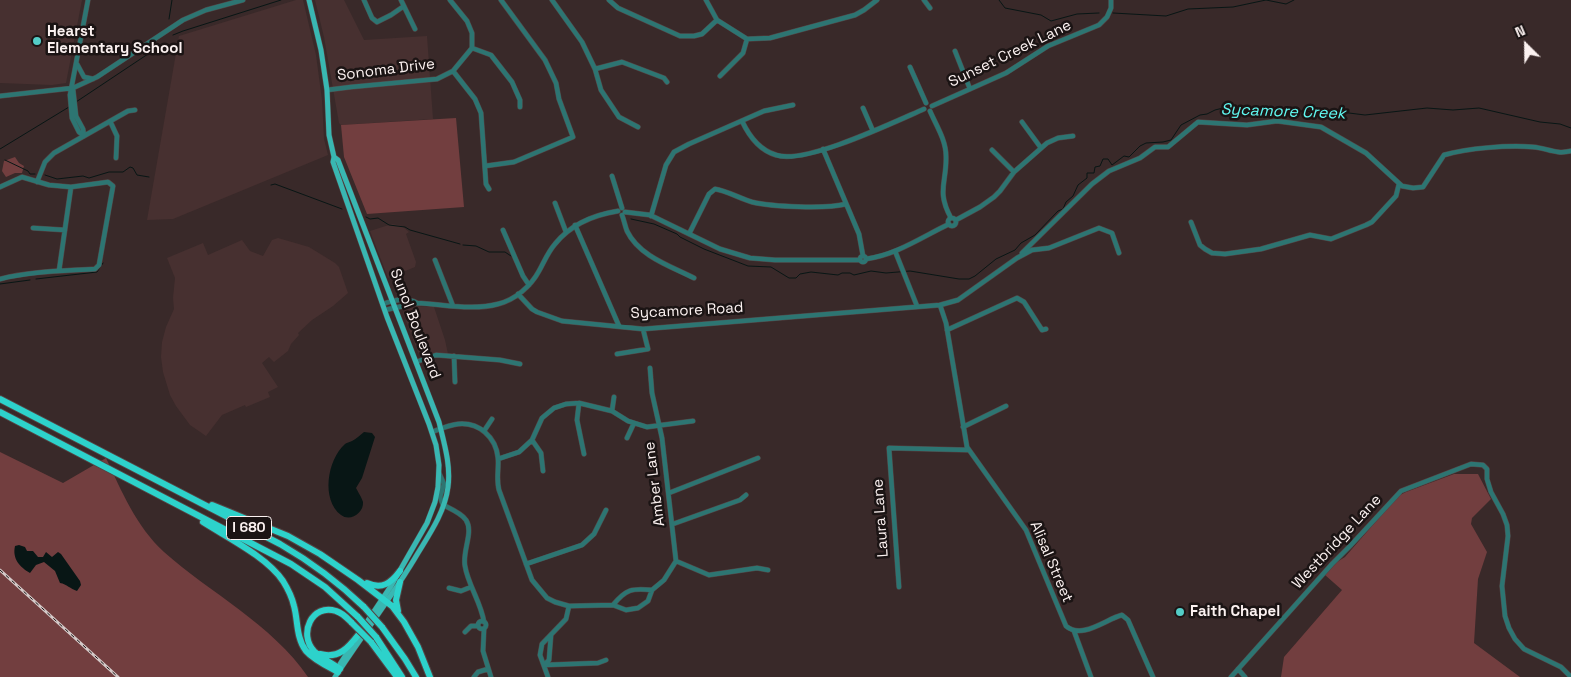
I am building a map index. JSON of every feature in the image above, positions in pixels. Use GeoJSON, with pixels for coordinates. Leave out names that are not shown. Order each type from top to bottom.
{"type":"FeatureCollection","features":[{"type":"Feature","properties":{"kind":"highway","name":"I 680"},"geometry":{"type":"LineString","coordinates":[[0,399],[298,555],[333,579],[364,607],[382,627],[416,677]]}},
{"type":"Feature","properties":{"kind":"highway","name":"I 680"},"geometry":{"type":"LineString","coordinates":[[0,412],[291,564],[326,587],[358,617],[373,640],[402,677]]}},
{"type":"Feature","properties":{"kind":"highway"},"geometry":{"type":"LineString","coordinates":[[170,487],[288,536],[320,554],[358,580],[396,610],[413,639]]}},
{"type":"Feature","properties":{"kind":"highway"},"geometry":{"type":"LineString","coordinates":[[192,513],[276,571],[292,597],[300,639],[306,650],[316,660],[337,673]]}},
{"type":"Feature","properties":{"kind":"highway"},"geometry":{"type":"LineString","coordinates":[[358,580],[370,585],[382,586],[393,580],[400,571]]}},
{"type":"Feature","properties":{"kind":"highway"},"geometry":{"type":"LineString","coordinates":[[400,582],[396,605],[430,677]]}},
{"type":"Feature","properties":{"kind":"highway"},"geometry":{"type":"LineString","coordinates":[[337,673],[314,651],[307,639],[311,620],[316,614],[324,611],[336,611],[342,614],[373,640],[397,677]]}},
{"type":"Feature","properties":{"kind":"highway"},"geometry":{"type":"LineString","coordinates":[[314,651],[327,656],[340,654],[359,634]]}},
{"type":"Feature","properties":{"kind":"main road","name":"Sunol Boulevard"},"geometry":{"type":"LineString","coordinates":[[309,0],[320,41],[327,90],[329,135],[334,157],[333,162],[382,304],[432,432],[436,445],[439,473],[438,487],[431,514],[361,640],[337,673]]}},
{"type":"Feature","properties":{"kind":"main road","name":"Sunol Boulevard"},"geometry":{"type":"LineString","coordinates":[[334,157],[338,160],[441,429],[448,469],[448,486],[443,505],[434,526],[400,582],[359,634],[340,664],[337,673]]}},
{"type":"Feature","properties":{"kind":"main road"},"geometry":{"type":"LineString","coordinates":[[339,180],[345,188],[351,204],[356,206]]}},
{"type":"Feature","properties":{"kind":"street"},"geometry":{"type":"LineString","coordinates":[[84,136],[83,129],[73,112],[73,88],[88,0]]}},
{"type":"Feature","properties":{"kind":"street"},"geometry":{"type":"LineString","coordinates":[[0,96],[73,88],[94,79],[183,20],[206,10],[243,0]]}},
{"type":"Feature","properties":{"kind":"street"},"geometry":{"type":"LineString","coordinates":[[364,0],[372,18],[377,22],[404,6]]}},
{"type":"Feature","properties":{"kind":"street"},"geometry":{"type":"LineString","coordinates":[[402,0],[415,29]]}},
{"type":"Feature","properties":{"kind":"street"},"geometry":{"type":"LineString","coordinates":[[450,0],[467,21],[472,33],[472,48],[490,55],[512,82],[520,100],[520,108]]}},
{"type":"Feature","properties":{"kind":"street"},"geometry":{"type":"LineString","coordinates":[[485,166],[514,162],[573,137],[559,99],[556,83],[545,60],[500,0]]}},
{"type":"Feature","properties":{"kind":"street"},"geometry":{"type":"LineString","coordinates":[[552,0],[582,42],[595,69],[600,90],[619,117],[638,127]]}},
{"type":"Feature","properties":{"kind":"street"},"geometry":{"type":"LineString","coordinates":[[609,0],[618,8],[680,36],[702,34],[717,20]]}},
{"type":"Feature","properties":{"kind":"street"},"geometry":{"type":"LineString","coordinates":[[706,0],[717,20],[747,39],[770,38],[855,15],[877,0]]}},
{"type":"Feature","properties":{"kind":"street"},"geometry":{"type":"LineString","coordinates":[[924,0],[930,8]]}},
{"type":"Feature","properties":{"kind":"street","name":"Sunset Creek Lane"},"geometry":{"type":"LineString","coordinates":[[742,121],[748,133],[757,144],[782,157],[802,156],[849,141],[929,108],[1006,73],[1053,44],[1099,25],[1107,17],[1111,8],[1111,0]]}},
{"type":"Feature","properties":{"kind":"street"},"geometry":{"type":"LineString","coordinates":[[720,76],[743,53],[747,39]]}},
{"type":"Feature","properties":{"kind":"street","name":"Sonoma Drive"},"geometry":{"type":"LineString","coordinates":[[327,90],[351,86],[436,79],[454,71],[472,48]]}},
{"type":"Feature","properties":{"kind":"street"},"geometry":{"type":"LineString","coordinates":[[955,51],[970,89]]}},
{"type":"Feature","properties":{"kind":"street"},"geometry":{"type":"LineString","coordinates":[[595,69],[622,62],[664,78],[668,82]]}},
{"type":"Feature","properties":{"kind":"street"},"geometry":{"type":"LineString","coordinates":[[76,64],[84,77],[94,79]]}},
{"type":"Feature","properties":{"kind":"street"},"geometry":{"type":"LineString","coordinates":[[910,67],[926,103],[930,103],[929,108],[943,142],[946,155],[942,186],[943,199],[953,219]]}},
{"type":"Feature","properties":{"kind":"street"},"geometry":{"type":"LineString","coordinates":[[454,71],[475,99],[481,113],[486,184],[489,189]]}},
{"type":"Feature","properties":{"kind":"street"},"geometry":{"type":"LineString","coordinates":[[651,216],[666,165],[674,152],[772,108],[793,105]]}},
{"type":"Feature","properties":{"kind":"street"},"geometry":{"type":"LineString","coordinates":[[863,108],[873,131]]}},
{"type":"Feature","properties":{"kind":"street"},"geometry":{"type":"LineString","coordinates":[[37,182],[49,157],[128,111],[135,110]]}},
{"type":"Feature","properties":{"kind":"street"},"geometry":{"type":"LineString","coordinates":[[110,121],[117,136],[116,158]]}},
{"type":"Feature","properties":{"kind":"street"},"geometry":{"type":"LineString","coordinates":[[1017,258],[1092,184],[1110,171],[1140,158],[1155,148],[1168,146],[1198,122],[1247,125],[1277,121],[1321,127],[1366,153],[1402,186],[1413,188],[1423,186],[1444,155],[1456,152],[1516,146],[1536,147],[1561,154],[1571,152]]}},
{"type":"Feature","properties":{"kind":"street"},"geometry":{"type":"LineString","coordinates":[[1022,122],[1040,148]]}},
{"type":"Feature","properties":{"kind":"street"},"geometry":{"type":"LineString","coordinates":[[385,310],[417,303],[477,307],[498,304],[510,299],[528,285],[540,269],[550,250],[566,232],[591,217],[603,214],[622,212],[651,216],[720,249],[750,258],[775,260],[877,258],[895,251],[949,224],[948,221],[980,207],[994,197],[1014,172],[1040,148],[1058,138],[1074,136]]}},
{"type":"Feature","properties":{"kind":"street"},"geometry":{"type":"LineString","coordinates":[[823,149],[859,234],[863,258]]}},
{"type":"Feature","properties":{"kind":"street"},"geometry":{"type":"LineString","coordinates":[[992,150],[1014,172]]}},
{"type":"Feature","properties":{"kind":"street"},"geometry":{"type":"LineString","coordinates":[[612,176],[627,230],[638,247],[650,256],[694,278]]}},
{"type":"Feature","properties":{"kind":"street"},"geometry":{"type":"LineString","coordinates":[[0,187],[22,177],[49,185],[71,187],[108,182],[113,186],[99,265],[95,269],[59,271],[0,279]]}},
{"type":"Feature","properties":{"kind":"street"},"geometry":{"type":"LineString","coordinates":[[1192,222],[1200,244],[1212,253],[1225,254],[1261,249],[1310,235],[1331,240],[1372,222],[1396,196],[1399,184]]}},
{"type":"Feature","properties":{"kind":"street"},"geometry":{"type":"LineString","coordinates":[[59,271],[71,187]]}},
{"type":"Feature","properties":{"kind":"street"},"geometry":{"type":"LineString","coordinates":[[690,234],[709,194],[715,189],[720,189],[738,198],[766,205],[834,207],[846,204]]}},
{"type":"Feature","properties":{"kind":"street"},"geometry":{"type":"LineString","coordinates":[[555,203],[566,232]]}},
{"type":"Feature","properties":{"kind":"street"},"geometry":{"type":"LineString","coordinates":[[575,225],[619,326]]}},
{"type":"Feature","properties":{"kind":"street"},"geometry":{"type":"LineString","coordinates":[[32,228],[65,230]]}},
{"type":"Feature","properties":{"kind":"street"},"geometry":{"type":"LineString","coordinates":[[1017,258],[1032,250],[1049,248],[1099,228],[1112,234],[1119,252]]}},
{"type":"Feature","properties":{"kind":"street"},"geometry":{"type":"LineString","coordinates":[[503,230],[528,285]]}},
{"type":"Feature","properties":{"kind":"street"},"geometry":{"type":"LineString","coordinates":[[895,251],[917,306]]}},
{"type":"Feature","properties":{"kind":"street","name":"Sycamore Road"},"geometry":{"type":"LineString","coordinates":[[518,294],[537,312],[562,320],[643,329],[940,305],[958,300],[1017,258]]}},
{"type":"Feature","properties":{"kind":"street"},"geometry":{"type":"LineString","coordinates":[[435,260],[453,306]]}},
{"type":"Feature","properties":{"kind":"street"},"geometry":{"type":"LineString","coordinates":[[947,330],[1018,298],[1024,302],[1042,330],[1046,329]]}},
{"type":"Feature","properties":{"kind":"street"},"geometry":{"type":"LineString","coordinates":[[382,304],[398,299],[417,303]]}},
{"type":"Feature","properties":{"kind":"street","name":"Alisal Street"},"geometry":{"type":"LineString","coordinates":[[940,305],[947,330],[963,427],[969,450],[1026,530],[1063,620],[1066,626],[1074,631],[1091,677]]}},
{"type":"Feature","properties":{"kind":"street"},"geometry":{"type":"LineString","coordinates":[[617,354],[648,349],[643,329]]}},
{"type":"Feature","properties":{"kind":"street"},"geometry":{"type":"LineString","coordinates":[[416,362],[436,355],[500,360],[520,364]]}},
{"type":"Feature","properties":{"kind":"street"},"geometry":{"type":"LineString","coordinates":[[454,356],[455,382]]}},
{"type":"Feature","properties":{"kind":"street","name":"Amber Lane"},"geometry":{"type":"LineString","coordinates":[[650,368],[652,392],[660,425],[676,561]]}},
{"type":"Feature","properties":{"kind":"street"},"geometry":{"type":"LineString","coordinates":[[612,411],[614,397]]}},
{"type":"Feature","properties":{"kind":"street"},"geometry":{"type":"LineString","coordinates":[[498,458],[519,452],[532,440],[542,418],[560,405],[579,403],[612,411],[634,424],[647,427],[694,422]]}},
{"type":"Feature","properties":{"kind":"street"},"geometry":{"type":"LineString","coordinates":[[579,403],[577,420],[584,454]]}},
{"type":"Feature","properties":{"kind":"street"},"geometry":{"type":"LineString","coordinates":[[963,427],[1006,406]]}},
{"type":"Feature","properties":{"kind":"street"},"geometry":{"type":"LineString","coordinates":[[484,431],[492,419]]}},
{"type":"Feature","properties":{"kind":"street"},"geometry":{"type":"LineString","coordinates":[[432,432],[457,424],[468,424],[484,431],[493,440],[498,458],[497,478],[499,490],[532,580],[546,598],[555,602],[569,606],[613,605],[626,610],[638,608],[648,601],[652,590],[664,580],[676,561],[709,575],[757,568],[768,570]]}},
{"type":"Feature","properties":{"kind":"street"},"geometry":{"type":"LineString","coordinates":[[627,438],[634,424]]}},
{"type":"Feature","properties":{"kind":"street"},"geometry":{"type":"LineString","coordinates":[[532,440],[542,453],[543,472]]}},
{"type":"Feature","properties":{"kind":"street","name":"Laura Lane"},"geometry":{"type":"LineString","coordinates":[[899,587],[889,448],[969,450]]}},
{"type":"Feature","properties":{"kind":"street"},"geometry":{"type":"LineString","coordinates":[[669,493],[758,458]]}},
{"type":"Feature","properties":{"kind":"street","name":"Westbridge Lane"},"geometry":{"type":"LineString","coordinates":[[1231,677],[1332,564],[1401,491],[1471,464],[1483,464],[1487,469],[1487,479],[1491,492],[1507,525],[1508,536],[1502,586],[1505,616],[1509,628],[1515,639],[1524,649],[1561,667],[1571,677]]}},
{"type":"Feature","properties":{"kind":"street","name":"Sunol Boulevard"},"geometry":{"type":"LineString","coordinates":[[439,473],[444,484],[440,497],[443,505]]}},
{"type":"Feature","properties":{"kind":"street"},"geometry":{"type":"LineString","coordinates":[[673,524],[740,500],[746,494]]}},
{"type":"Feature","properties":{"kind":"street"},"geometry":{"type":"LineString","coordinates":[[443,505],[458,513],[467,521],[470,534],[465,548],[465,566],[486,626],[484,629],[484,651],[491,677]]}},
{"type":"Feature","properties":{"kind":"street"},"geometry":{"type":"LineString","coordinates":[[526,564],[582,545],[594,534],[606,510]]}},
{"type":"Feature","properties":{"kind":"street"},"geometry":{"type":"LineString","coordinates":[[449,588],[461,591],[471,587]]}},
{"type":"Feature","properties":{"kind":"street"},"geometry":{"type":"LineString","coordinates":[[613,605],[620,596],[630,589],[652,590]]}},
{"type":"Feature","properties":{"kind":"street"},"geometry":{"type":"LineString","coordinates":[[548,677],[540,655],[542,644],[566,619],[569,606]]}},
{"type":"Feature","properties":{"kind":"street"},"geometry":{"type":"LineString","coordinates":[[1074,631],[1087,630],[1122,615],[1128,620],[1153,677]]}},
{"type":"Feature","properties":{"kind":"street"},"geometry":{"type":"LineString","coordinates":[[478,626],[480,622],[484,622]]}},
{"type":"Feature","properties":{"kind":"street"},"geometry":{"type":"LineString","coordinates":[[465,632],[471,626],[478,626],[480,629],[484,629]]}},
{"type":"Feature","properties":{"kind":"street"},"geometry":{"type":"LineString","coordinates":[[544,664],[549,660],[551,635]]}},
{"type":"Feature","properties":{"kind":"street"},"geometry":{"type":"LineString","coordinates":[[544,664],[598,663],[606,660]]}},
{"type":"Feature","properties":{"kind":"street"},"geometry":{"type":"LineString","coordinates":[[474,677],[478,672],[488,668]]}},
{"type":"Feature","properties":{"kind":"street"},"geometry":{"type":"LineString","coordinates":[[1238,669],[1245,677]]}},
{"type":"Feature","properties":{"kind":"shaded area","name":"Hearst Elementary School"},"geometry":{"type":"Polygon","coordinates":[[[0,0],[82,0],[66,83],[52,85],[0,83],[0,0]]]}},
{"type":"Feature","properties":{"kind":"shaded area"},"geometry":{"type":"Polygon","coordinates":[[[296,0],[303,0],[316,55],[322,100],[324,139],[328,155],[173,219],[147,220],[179,36],[296,0]]]}},
{"type":"Feature","properties":{"kind":"shaded area"},"geometry":{"type":"Polygon","coordinates":[[[315,0],[344,0],[364,40],[427,36],[433,119],[341,125],[339,123],[324,37],[315,0]]]}},
{"type":"Feature","properties":{"kind":"shaded area"},"geometry":{"type":"Polygon","coordinates":[[[456,118],[464,207],[367,214],[344,157],[341,125],[456,118]]]}},
{"type":"Feature","properties":{"kind":"shaded area"},"geometry":{"type":"Polygon","coordinates":[[[15,157],[24,166],[22,173],[15,173],[6,177],[2,171],[4,161],[15,157]]]}},
{"type":"Feature","properties":{"kind":"shaded area"},"geometry":{"type":"Polygon","coordinates":[[[392,224],[402,226],[409,232],[406,234],[416,262],[415,267],[388,278],[370,231],[392,224]]]}},
{"type":"Feature","properties":{"kind":"shaded area"},"geometry":{"type":"Polygon","coordinates":[[[278,238],[309,247],[335,263],[339,267],[348,293],[298,333],[299,335],[288,351],[274,362],[269,357],[262,363],[278,387],[268,392],[270,397],[222,415],[206,436],[190,425],[176,406],[170,395],[163,372],[162,342],[174,309],[175,278],[167,258],[203,243],[208,255],[242,240],[250,251],[263,256],[272,240],[278,238]]]}},
{"type":"Feature","properties":{"kind":"shaded area"},"geometry":{"type":"Polygon","coordinates":[[[416,306],[434,307],[448,354],[419,355],[403,313],[405,308],[416,306]]]}},
{"type":"Feature","properties":{"kind":"shaded area"},"geometry":{"type":"Polygon","coordinates":[[[364,432],[372,433],[375,437],[362,478],[356,488],[363,506],[356,515],[345,517],[335,508],[331,500],[329,480],[331,470],[334,460],[345,444],[364,432]]]}},
{"type":"Feature","properties":{"kind":"shaded area"},"geometry":{"type":"Polygon","coordinates":[[[0,452],[63,483],[106,458],[130,508],[154,542],[182,567],[259,625],[277,641],[308,677],[0,677],[0,452]]]}},
{"type":"Feature","properties":{"kind":"shaded area"},"geometry":{"type":"Polygon","coordinates":[[[1454,474],[1478,474],[1491,499],[1472,518],[1471,524],[1487,552],[1478,579],[1474,643],[1520,677],[1281,677],[1284,657],[1342,590],[1325,575],[1337,562],[1345,557],[1398,496],[1454,474]]]}},
{"type":"Feature","properties":{"kind":"shaded area"},"geometry":{"type":"Polygon","coordinates":[[[15,546],[25,547],[27,551],[33,551],[38,557],[43,557],[46,552],[52,557],[58,552],[61,554],[80,581],[81,585],[77,591],[60,583],[55,571],[44,562],[36,565],[30,573],[23,568],[16,559],[14,551],[15,546]]]}},
{"type":"Feature","properties":{"kind":"waterway"},"geometry":{"type":"LineString","coordinates":[[169,19],[172,0]]}},
{"type":"Feature","properties":{"kind":"waterway"},"geometry":{"type":"LineString","coordinates":[[173,35],[281,0]]}},
{"type":"Feature","properties":{"kind":"waterway"},"geometry":{"type":"LineString","coordinates":[[999,0],[1005,8],[1041,15],[1051,21],[1077,14],[1099,13]]}},
{"type":"Feature","properties":{"kind":"waterway"},"geometry":{"type":"LineString","coordinates":[[1113,13],[1166,16],[1188,9],[1233,7],[1266,0],[1286,4],[1294,0]]}},
{"type":"Feature","properties":{"kind":"waterway"},"geometry":{"type":"LineString","coordinates":[[76,102],[163,44]]}},
{"type":"Feature","properties":{"kind":"waterway"},"geometry":{"type":"LineString","coordinates":[[0,149],[69,107]]}},
{"type":"Feature","properties":{"kind":"waterway","name":"Sycamore Creek"},"geometry":{"type":"LineString","coordinates":[[631,219],[654,224],[704,249],[748,266],[771,267],[789,278],[796,278],[800,274],[811,272],[838,275],[850,273],[854,275],[871,271],[886,273],[910,271],[969,279],[996,259],[1015,250],[1021,243],[1035,235],[1058,211],[1063,209],[1066,202],[1073,196],[1078,185],[1087,178],[1087,173],[1094,173],[1095,167],[1100,166],[1103,159],[1108,159],[1112,165],[1124,156],[1129,157],[1146,143],[1171,140],[1181,125],[1215,110],[1223,108],[1248,114],[1271,109],[1365,115],[1427,108],[1453,110],[1479,108],[1540,122],[1560,124],[1571,128]]}},
{"type":"Feature","properties":{"kind":"waterway","name":"Sycamore Creek"},"geometry":{"type":"LineString","coordinates":[[5,160],[28,171],[30,174],[35,174]]}},
{"type":"Feature","properties":{"kind":"waterway","name":"Sycamore Creek"},"geometry":{"type":"LineString","coordinates":[[45,175],[57,179],[83,176],[89,178],[109,172],[123,172],[130,167],[133,168],[137,175],[149,177]]}},
{"type":"Feature","properties":{"kind":"waterway","name":"Sycamore Creek"},"geometry":{"type":"LineString","coordinates":[[271,185],[275,184],[342,209]]}},
{"type":"Feature","properties":{"kind":"waterway","name":"Sycamore Creek"},"geometry":{"type":"LineString","coordinates":[[366,217],[370,219],[378,218],[389,225],[405,227],[460,244]]}},
{"type":"Feature","properties":{"kind":"waterway","name":"Sycamore Creek"},"geometry":{"type":"LineString","coordinates":[[463,245],[476,246],[489,252],[505,252],[511,256]]}},
{"type":"Feature","properties":{"kind":"waterway"},"geometry":{"type":"LineString","coordinates":[[36,279],[97,272],[103,263]]}},
{"type":"Feature","properties":{"kind":"waterway"},"geometry":{"type":"LineString","coordinates":[[0,284],[30,280]]}},
{"type":"Feature","properties":{"kind":"railway"},"geometry":{"type":"LineString","coordinates":[[0,570],[118,677]]}},
{"type":"Feature","properties":{"kind":"place","name":"Hearst Elementary School"},"geometry":{"type":"Point","coordinates":[37,41]}},
{"type":"Feature","properties":{"kind":"place","name":"Faith Chapel"},"geometry":{"type":"Point","coordinates":[1180,612]}}]}
